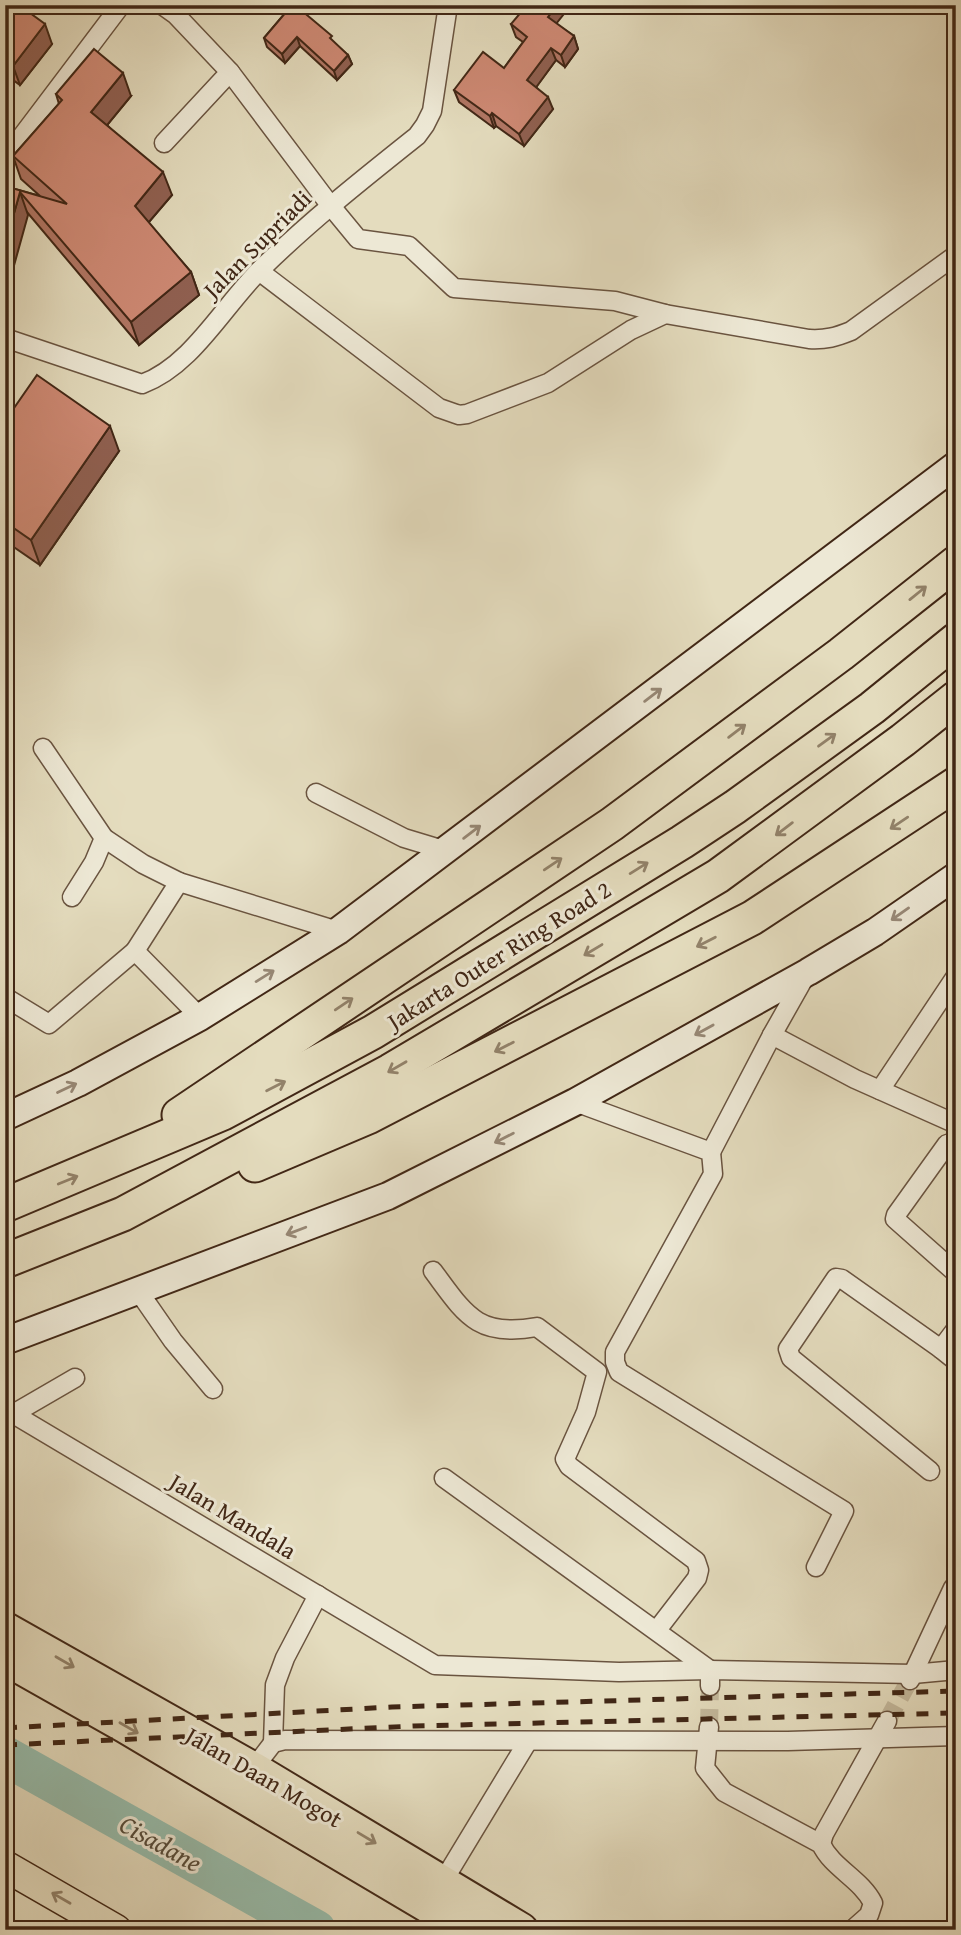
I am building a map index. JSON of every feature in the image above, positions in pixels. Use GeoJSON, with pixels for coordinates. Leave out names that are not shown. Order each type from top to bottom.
{"type":"FeatureCollection","features":[{"type":"Feature","properties":{"kind":"highway"},"geometry":{"type":"LineString","coordinates":[[104,1165],[612,824],[841,654],[956,563]]}},
{"type":"Feature","properties":{"kind":"highway","name":"Jakarta Outer Ring Road 2"},"geometry":{"type":"LineString","coordinates":[[5,1205],[223,1113],[315,1065],[587,901],[735,807],[872,708],[956,640]]}},
{"type":"Feature","properties":{"kind":"highway","name":"Jakarta Outer Ring Road 2"},"geometry":{"type":"LineString","coordinates":[[5,1261],[123,1214],[390,1071],[718,876],[956,698]]}},
{"type":"Feature","properties":{"kind":"highway"},"geometry":{"type":"LineString","coordinates":[[123,1214],[203,1187],[381,1111],[752,918],[956,784]]}},
{"type":"Feature","properties":{"kind":"highway","name":"Jalan Daan Mogot"},"geometry":{"type":"LineString","coordinates":[[5,1629],[253,1769],[521,1930]]}},
{"type":"Feature","properties":{"kind":"highway","name":"Jalan Daan Mogot"},"geometry":{"type":"LineString","coordinates":[[5,1658],[469,1930]]}},
{"type":"Feature","properties":{"kind":"main road"},"geometry":{"type":"LineString","coordinates":[[5,1117],[78,1083],[200,1017],[338,931],[956,466]]}},
{"type":"Feature","properties":{"kind":"main road"},"geometry":{"type":"LineString","coordinates":[[5,1341],[388,1196],[575,1102],[808,972],[875,932],[956,876]]}},
{"type":"Feature","properties":{"kind":"main road"},"geometry":{"type":"LineString","coordinates":[[8,1873],[116,1930]]}},
{"type":"Feature","properties":{"kind":"street"},"geometry":{"type":"LineString","coordinates":[[12,148],[121,5]]}},
{"type":"Feature","properties":{"kind":"street"},"geometry":{"type":"LineString","coordinates":[[162,5],[176,15],[230,72],[358,239],[409,246],[454,288],[615,301],[665,314],[823,340],[851,331],[956,255]]}},
{"type":"Feature","properties":{"kind":"street","name":"Jalan Supriadi"},"geometry":{"type":"LineString","coordinates":[[5,341],[11,340],[142,384],[171,369],[259,271],[330,205],[417,136],[432,111],[448,5]]}},
{"type":"Feature","properties":{"kind":"street"},"geometry":{"type":"LineString","coordinates":[[164,143],[230,72]]}},
{"type":"Feature","properties":{"kind":"street"},"geometry":{"type":"LineString","coordinates":[[259,271],[439,408],[458,415],[537,388],[631,330],[665,314]]}},
{"type":"Feature","properties":{"kind":"street"},"geometry":{"type":"LineString","coordinates":[[43,748],[104,838],[143,864],[179,882],[338,931]]}},
{"type":"Feature","properties":{"kind":"street"},"geometry":{"type":"LineString","coordinates":[[316,793],[404,838],[447,851]]}},
{"type":"Feature","properties":{"kind":"street"},"geometry":{"type":"LineString","coordinates":[[72,897],[94,862],[104,838]]}},
{"type":"Feature","properties":{"kind":"street"},"geometry":{"type":"LineString","coordinates":[[5,1000],[8,999],[50,1024],[135,951],[179,882]]}},
{"type":"Feature","properties":{"kind":"street"},"geometry":{"type":"LineString","coordinates":[[135,951],[200,1017]]}},
{"type":"Feature","properties":{"kind":"street"},"geometry":{"type":"LineString","coordinates":[[808,972],[711,1152],[713,1174],[615,1352],[615,1363],[619,1372],[844,1511],[816,1567]]}},
{"type":"Feature","properties":{"kind":"street"},"geometry":{"type":"LineString","coordinates":[[880,1090],[956,976]]}},
{"type":"Feature","properties":{"kind":"street"},"geometry":{"type":"LineString","coordinates":[[772,1035],[855,1079],[956,1124]]}},
{"type":"Feature","properties":{"kind":"street"},"geometry":{"type":"LineString","coordinates":[[575,1102],[711,1152]]}},
{"type":"Feature","properties":{"kind":"street"},"geometry":{"type":"LineString","coordinates":[[947,1144],[895,1219],[956,1273]]}},
{"type":"Feature","properties":{"kind":"street"},"geometry":{"type":"LineString","coordinates":[[433,1271],[464,1312],[484,1326],[512,1332],[537,1328],[597,1372],[586,1412],[565,1459],[569,1466],[696,1561],[699,1570],[697,1578],[657,1630]]}},
{"type":"Feature","properties":{"kind":"street"},"geometry":{"type":"LineString","coordinates":[[930,1471],[791,1358],[788,1349],[836,1278],[842,1279],[942,1349],[956,1362]]}},
{"type":"Feature","properties":{"kind":"street"},"geometry":{"type":"LineString","coordinates":[[139,1292],[173,1341],[213,1389]]}},
{"type":"Feature","properties":{"kind":"street"},"geometry":{"type":"LineString","coordinates":[[942,1349],[956,1329]]}},
{"type":"Feature","properties":{"kind":"street"},"geometry":{"type":"LineString","coordinates":[[9,1411],[75,1378]]}},
{"type":"Feature","properties":{"kind":"street","name":"Jalan Mandala"},"geometry":{"type":"LineString","coordinates":[[9,1411],[436,1665],[710,1678]]}},
{"type":"Feature","properties":{"kind":"street"},"geometry":{"type":"LineString","coordinates":[[444,1478],[657,1630],[710,1678],[911,1679],[956,1670]]}},
{"type":"Feature","properties":{"kind":"street"},"geometry":{"type":"LineString","coordinates":[[911,1679],[953,1588],[956,1587]]}},
{"type":"Feature","properties":{"kind":"street"},"geometry":{"type":"LineString","coordinates":[[253,1769],[273,1743],[275,1685],[285,1658],[318,1595]]}},
{"type":"Feature","properties":{"kind":"street"},"geometry":{"type":"LineString","coordinates":[[821,1844],[887,1721]]}},
{"type":"Feature","properties":{"kind":"street"},"geometry":{"type":"LineString","coordinates":[[273,1743],[285,1740],[528,1741],[709,1734],[877,1739],[956,1736]]}},
{"type":"Feature","properties":{"kind":"street"},"geometry":{"type":"LineString","coordinates":[[709,1734],[705,1768],[724,1792],[821,1844],[825,1853],[868,1893],[873,1903],[869,1915],[852,1930]]}},
{"type":"Feature","properties":{"kind":"street"},"geometry":{"type":"LineString","coordinates":[[442,1883],[528,1741]]}},
{"type":"Feature","properties":{"kind":"building"},"geometry":{"type":"Polygon","coordinates":[[[5,5],[19,5],[45,24],[13,66],[5,60],[5,5]]]}},
{"type":"Feature","properties":{"kind":"building"},"geometry":{"type":"Polygon","coordinates":[[[292,5],[332,36],[330,38],[348,55],[334,71],[297,37],[282,54],[264,38],[292,5]]]}},
{"type":"Feature","properties":{"kind":"building"},"geometry":{"type":"Polygon","coordinates":[[[527,5],[557,5],[548,17],[574,36],[561,55],[551,48],[527,80],[548,97],[519,134],[492,113],[490,116],[454,90],[483,52],[504,68],[527,37],[511,24],[527,5]]]}},
{"type":"Feature","properties":{"kind":"building"},"geometry":{"type":"Polygon","coordinates":[[[94,49],[123,73],[91,112],[163,172],[135,206],[191,272],[131,322],[20,192],[5,245],[5,186],[67,204],[13,156],[62,100],[56,94],[94,49]]]}},
{"type":"Feature","properties":{"kind":"building"},"geometry":{"type":"Polygon","coordinates":[[[37,375],[110,426],[31,540],[5,522],[5,421],[37,375]]]}},
{"type":"Feature","properties":{"kind":"waterway","name":"Cisadane"},"geometry":{"type":"LineString","coordinates":[[5,1756],[316,1930]]}},
{"type":"Feature","properties":{"kind":"tunnel"},"geometry":{"type":"LineString","coordinates":[[887,1721],[908,1683]]}},
{"type":"Feature","properties":{"kind":"tunnel"},"geometry":{"type":"LineString","coordinates":[[709,1727],[710,1686]]}},
{"type":"Feature","properties":{"kind":"railway"},"geometry":{"type":"LineString","coordinates":[[5,1728],[392,1707],[956,1691]]}},
{"type":"Feature","properties":{"kind":"railway"},"geometry":{"type":"LineString","coordinates":[[5,1745],[414,1726],[956,1713]]}}]}
